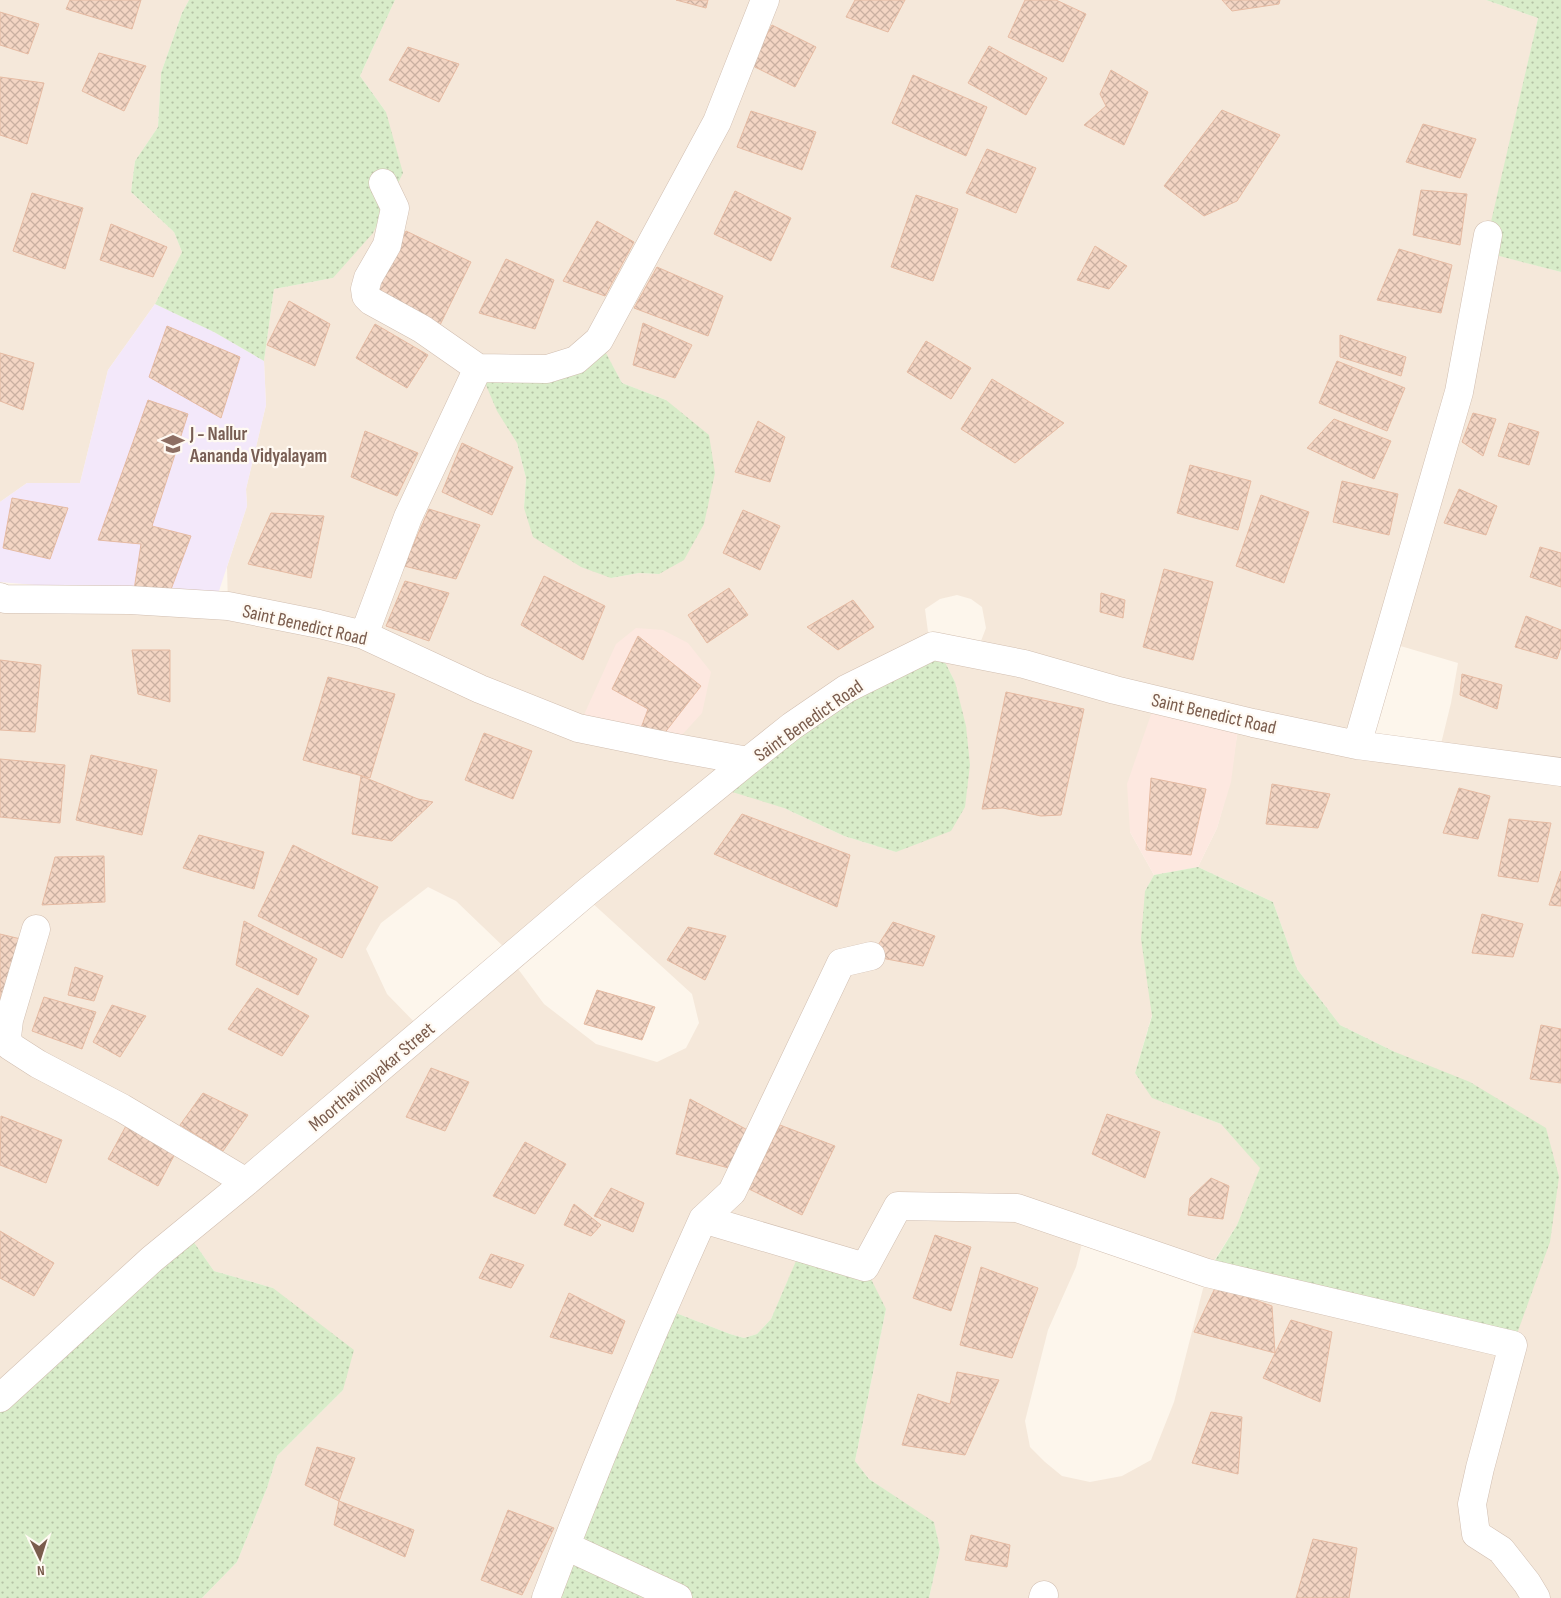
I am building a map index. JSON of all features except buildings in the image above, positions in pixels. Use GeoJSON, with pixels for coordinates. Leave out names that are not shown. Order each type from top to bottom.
{"type":"FeatureCollection","features":[{"type":"Feature","properties":{"kind":"street"},"geometry":{"type":"LineString","coordinates":[[383,183],[395,208],[387,245],[368,278],[365,289],[366,296],[371,301],[422,329],[478,368],[547,369],[576,360],[599,340],[717,122],[765,0]]}},
{"type":"Feature","properties":{"kind":"street"},"geometry":{"type":"LineString","coordinates":[[1357,745],[1458,392],[1488,235]]}},
{"type":"Feature","properties":{"kind":"street"},"geometry":{"type":"LineString","coordinates":[[364,635],[408,517],[478,368]]}},
{"type":"Feature","properties":{"kind":"street","name":"Saint Benedict Road"},"geometry":{"type":"LineString","coordinates":[[2,600],[130,600],[228,606],[364,635],[480,688],[578,728],[672,748],[748,761],[792,726],[846,689],[933,646],[1024,664],[1115,690],[1253,723],[1357,745],[1561,772]]}},
{"type":"Feature","properties":{"kind":"street","name":"Moorthavinayakar Street"},"geometry":{"type":"LineString","coordinates":[[0,1398],[152,1259],[246,1182],[587,892],[748,761]]}},
{"type":"Feature","properties":{"kind":"street"},"geometry":{"type":"LineString","coordinates":[[36,929],[9,1020],[7,1038],[10,1046],[38,1064],[122,1108],[246,1182]]}},
{"type":"Feature","properties":{"kind":"street"},"geometry":{"type":"LineString","coordinates":[[546,1598],[663,1308],[703,1219],[732,1192],[841,963],[871,956]]}},
{"type":"Feature","properties":{"kind":"street"},"geometry":{"type":"LineString","coordinates":[[703,1219],[802,1247],[864,1268],[898,1206],[1017,1208],[1207,1272],[1513,1345],[1472,1504],[1476,1534],[1501,1550],[1527,1583],[1536,1598]]}},
{"type":"Feature","properties":{"kind":"street"},"geometry":{"type":"LineString","coordinates":[[566,1546],[678,1598]]}},
{"type":"Feature","properties":{"kind":"shaded area"},"geometry":{"type":"Polygon","coordinates":[[[0,0],[189,0],[182,13],[161,73],[158,127],[135,161],[131,192],[174,232],[182,252],[155,304],[108,370],[80,483],[27,483],[0,502],[0,0]]]}},
{"type":"Feature","properties":{"kind":"shaded area"},"geometry":{"type":"Polygon","coordinates":[[[395,0],[1486,0],[1538,18],[1485,252],[1561,272],[1561,1598],[929,1598],[940,1549],[934,1523],[869,1479],[855,1461],[886,1309],[802,1248],[771,1319],[757,1334],[744,1338],[663,1308],[551,1598],[202,1598],[237,1562],[267,1488],[277,1456],[343,1390],[273,1288],[214,1271],[186,1231],[0,1398],[0,597],[228,606],[227,567],[247,506],[246,489],[266,405],[264,361],[274,289],[333,278],[386,112],[360,76],[395,0]],[[599,341],[517,443],[526,478],[524,508],[611,578],[639,573],[659,574],[666,400],[622,383],[599,341]],[[957,595],[940,599],[925,609],[930,647],[976,654],[986,628],[982,607],[971,599],[957,595]],[[1387,642],[1358,745],[1439,752],[1451,703],[1458,663],[1387,642]],[[930,647],[784,808],[844,836],[896,852],[955,682],[946,664],[930,647]],[[1238,728],[1130,832],[1154,875],[1145,891],[1152,1015],[1135,1073],[1153,1098],[1221,1124],[1261,1168],[1237,1225],[1207,1272],[1395,1052],[1340,1025],[1297,969],[1273,902],[1198,867],[1217,828],[1230,782],[1238,728]],[[428,887],[381,923],[366,949],[387,994],[423,1031],[507,950],[456,901],[428,887]],[[590,901],[510,958],[544,1004],[596,1044],[657,1062],[686,1048],[699,1023],[692,994],[590,901]],[[1085,1231],[1076,1267],[1048,1330],[1025,1421],[1030,1447],[1062,1476],[1090,1482],[1122,1476],[1151,1460],[1174,1402],[1207,1273],[1085,1231]]]}},
{"type":"Feature","properties":{"kind":"shaded area","name":"J - Nallur Aananda Vidyalayam"},"geometry":{"type":"Polygon","coordinates":[[[155,304],[214,332],[264,361],[266,405],[246,489],[247,506],[216,600],[0,582],[0,502],[27,483],[80,483],[108,370],[155,304]]]}},
{"type":"Feature","properties":{"kind":"shaded area"},"geometry":{"type":"Polygon","coordinates":[[[636,628],[663,630],[688,643],[711,672],[702,713],[671,747],[578,728],[616,644],[636,628]]]}},
{"type":"Feature","properties":{"kind":"shaded area"},"geometry":{"type":"Polygon","coordinates":[[[1156,700],[1238,728],[1231,782],[1217,828],[1198,867],[1154,875],[1130,832],[1127,784],[1156,700]]]}},
{"type":"Feature","properties":{"kind":"green space"},"geometry":{"type":"Polygon","coordinates":[[[189,0],[395,0],[360,76],[386,112],[403,173],[373,233],[333,278],[274,289],[264,361],[214,332],[155,304],[182,252],[174,232],[131,192],[135,161],[158,127],[161,73],[182,13],[189,0]]]}},
{"type":"Feature","properties":{"kind":"green space"},"geometry":{"type":"Polygon","coordinates":[[[1486,0],[1561,0],[1561,272],[1484,252],[1538,18],[1486,0]]]}},
{"type":"Feature","properties":{"kind":"green space"},"geometry":{"type":"Polygon","coordinates":[[[599,340],[622,383],[666,400],[709,435],[715,473],[704,524],[684,560],[659,574],[639,573],[611,578],[581,567],[533,537],[524,508],[526,478],[517,443],[497,411],[480,371],[547,369],[599,340]]]}},
{"type":"Feature","properties":{"kind":"green space"},"geometry":{"type":"Polygon","coordinates":[[[930,647],[946,664],[955,682],[966,726],[970,765],[965,807],[951,831],[896,852],[844,836],[784,808],[716,787],[930,647]]]}},
{"type":"Feature","properties":{"kind":"green space"},"geometry":{"type":"Polygon","coordinates":[[[1198,867],[1273,902],[1297,969],[1340,1025],[1395,1052],[1470,1082],[1546,1128],[1559,1177],[1550,1242],[1513,1345],[1207,1273],[1237,1225],[1260,1168],[1221,1124],[1152,1098],[1135,1073],[1152,1016],[1141,939],[1145,891],[1154,875],[1198,867]]]}},
{"type":"Feature","properties":{"kind":"green space"},"geometry":{"type":"Polygon","coordinates":[[[186,1231],[214,1271],[273,1288],[354,1350],[343,1390],[277,1456],[267,1488],[237,1562],[202,1598],[0,1598],[0,1398],[186,1231]]]}},
{"type":"Feature","properties":{"kind":"green space"},"geometry":{"type":"Polygon","coordinates":[[[802,1247],[865,1267],[886,1309],[855,1461],[869,1479],[934,1522],[940,1549],[929,1598],[551,1598],[663,1308],[744,1338],[757,1334],[771,1319],[802,1247]]]}},
{"type":"Feature","properties":{"kind":"place","name":"J - Nallur Aananda Vidyalayam"},"geometry":{"type":"Point","coordinates":[173,444]}}]}
